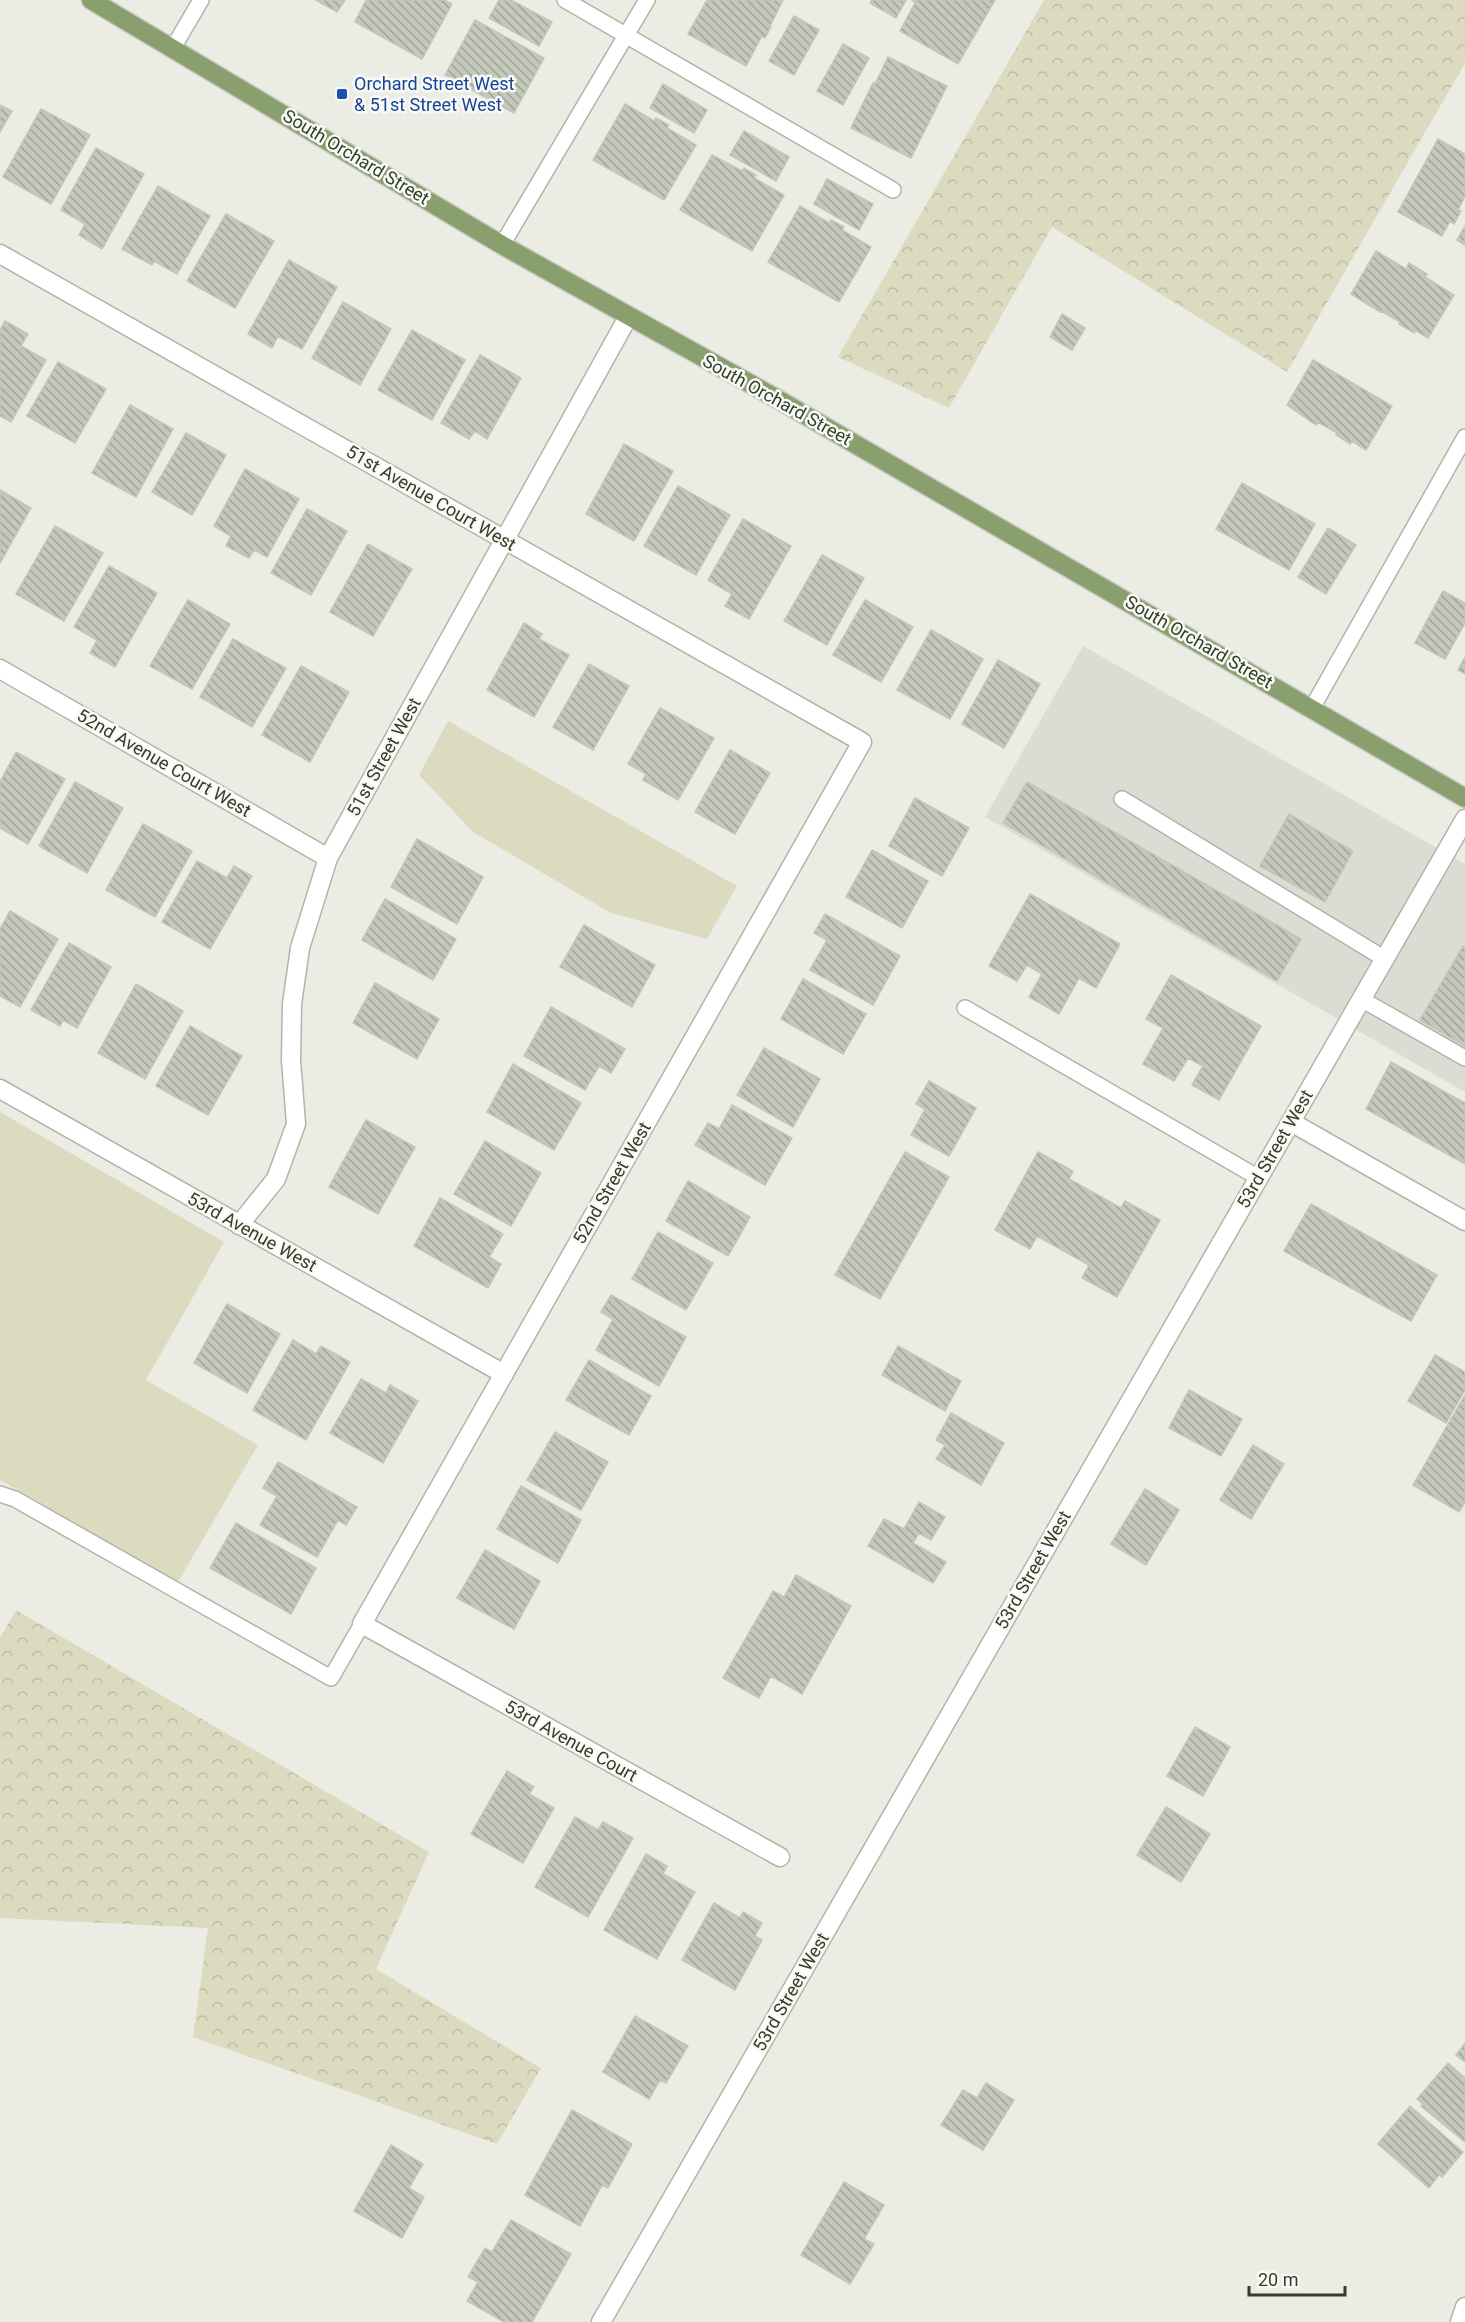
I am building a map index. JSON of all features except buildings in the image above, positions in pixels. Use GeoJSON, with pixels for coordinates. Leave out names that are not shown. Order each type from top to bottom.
{"type":"FeatureCollection","features":[{"type":"Feature","properties":{"kind":"main road","name":"South Orchard Street"},"geometry":{"type":"LineString","coordinates":[[91,0],[502,244],[628,317],[774,397],[1465,798]]}},
{"type":"Feature","properties":{"kind":"street","name":"51st Avenue Court West"},"geometry":{"type":"LineString","coordinates":[[0,254],[862,742]]}},
{"type":"Feature","properties":{"kind":"street","name":"51st Street West"},"geometry":{"type":"LineString","coordinates":[[239,1225],[276,1179],[296,1124],[291,1060],[292,1004],[300,948],[328,858],[628,317]]}},
{"type":"Feature","properties":{"kind":"street","name":"52nd Avenue Court West"},"geometry":{"type":"LineString","coordinates":[[0,669],[328,858]]}},
{"type":"Feature","properties":{"kind":"street","name":"52nd Street West"},"geometry":{"type":"LineString","coordinates":[[362,1624],[862,742]]}},
{"type":"Feature","properties":{"kind":"street","name":"53rd Street West"},"geometry":{"type":"LineString","coordinates":[[602,2322],[1465,819]]}},
{"type":"Feature","properties":{"kind":"street","name":"53rd Avenue West"},"geometry":{"type":"LineString","coordinates":[[0,1089],[504,1374]]}},
{"type":"Feature","properties":{"kind":"street"},"geometry":{"type":"LineString","coordinates":[[1291,1122],[1465,1221]]}},
{"type":"Feature","properties":{"kind":"street","name":"53rd Avenue Court"},"geometry":{"type":"LineString","coordinates":[[362,1624],[780,1857]]}},
{"type":"Feature","properties":{"kind":"street"},"geometry":{"type":"LineString","coordinates":[[1460,2322],[1465,2307]]}},
{"type":"Feature","properties":{"kind":"lane"},"geometry":{"type":"LineString","coordinates":[[173,48],[201,0]]}},
{"type":"Feature","properties":{"kind":"lane"},"geometry":{"type":"LineString","coordinates":[[565,0],[893,190]]}},
{"type":"Feature","properties":{"kind":"lane"},"geometry":{"type":"LineString","coordinates":[[502,244],[627,36],[646,0]]}},
{"type":"Feature","properties":{"kind":"lane"},"geometry":{"type":"LineString","coordinates":[[1312,708],[1465,437]]}},
{"type":"Feature","properties":{"kind":"lane"},"geometry":{"type":"LineString","coordinates":[[1122,799],[1385,959]]}},
{"type":"Feature","properties":{"kind":"lane"},"geometry":{"type":"LineString","coordinates":[[1361,999],[1465,1058]]}},
{"type":"Feature","properties":{"kind":"lane"},"geometry":{"type":"LineString","coordinates":[[965,1008],[1259,1178]]}},
{"type":"Feature","properties":{"kind":"lane"},"geometry":{"type":"LineString","coordinates":[[0,1494],[15,1500],[331,1678],[362,1624]]}},
{"type":"Feature","properties":{"kind":"shaded area"},"geometry":{"type":"Polygon","coordinates":[[[1083,646],[1465,864],[1465,1092],[985,817],[1083,646]]]}},
{"type":"Feature","properties":{"kind":"green space"},"geometry":{"type":"Polygon","coordinates":[[[1044,0],[1465,0],[1465,63],[1287,372],[1052,227],[949,408],[838,357],[1044,0]]]}},
{"type":"Feature","properties":{"kind":"green space"},"geometry":{"type":"Polygon","coordinates":[[[448,721],[737,886],[707,939],[611,913],[473,832],[419,775],[448,721]]]}},
{"type":"Feature","properties":{"kind":"green space"},"geometry":{"type":"Polygon","coordinates":[[[0,1112],[224,1242],[146,1380],[258,1445],[178,1582],[0,1480],[0,1112]]]}},
{"type":"Feature","properties":{"kind":"green space"},"geometry":{"type":"Polygon","coordinates":[[[16,1610],[429,1852],[376,1969],[541,2068],[497,2144],[193,2037],[208,1928],[0,1918],[0,1638],[16,1610]]]}},
{"type":"Feature","properties":{"kind":"place","name":"Orchard Street West & 51st Street West"},"geometry":{"type":"Point","coordinates":[342,94]}}]}
